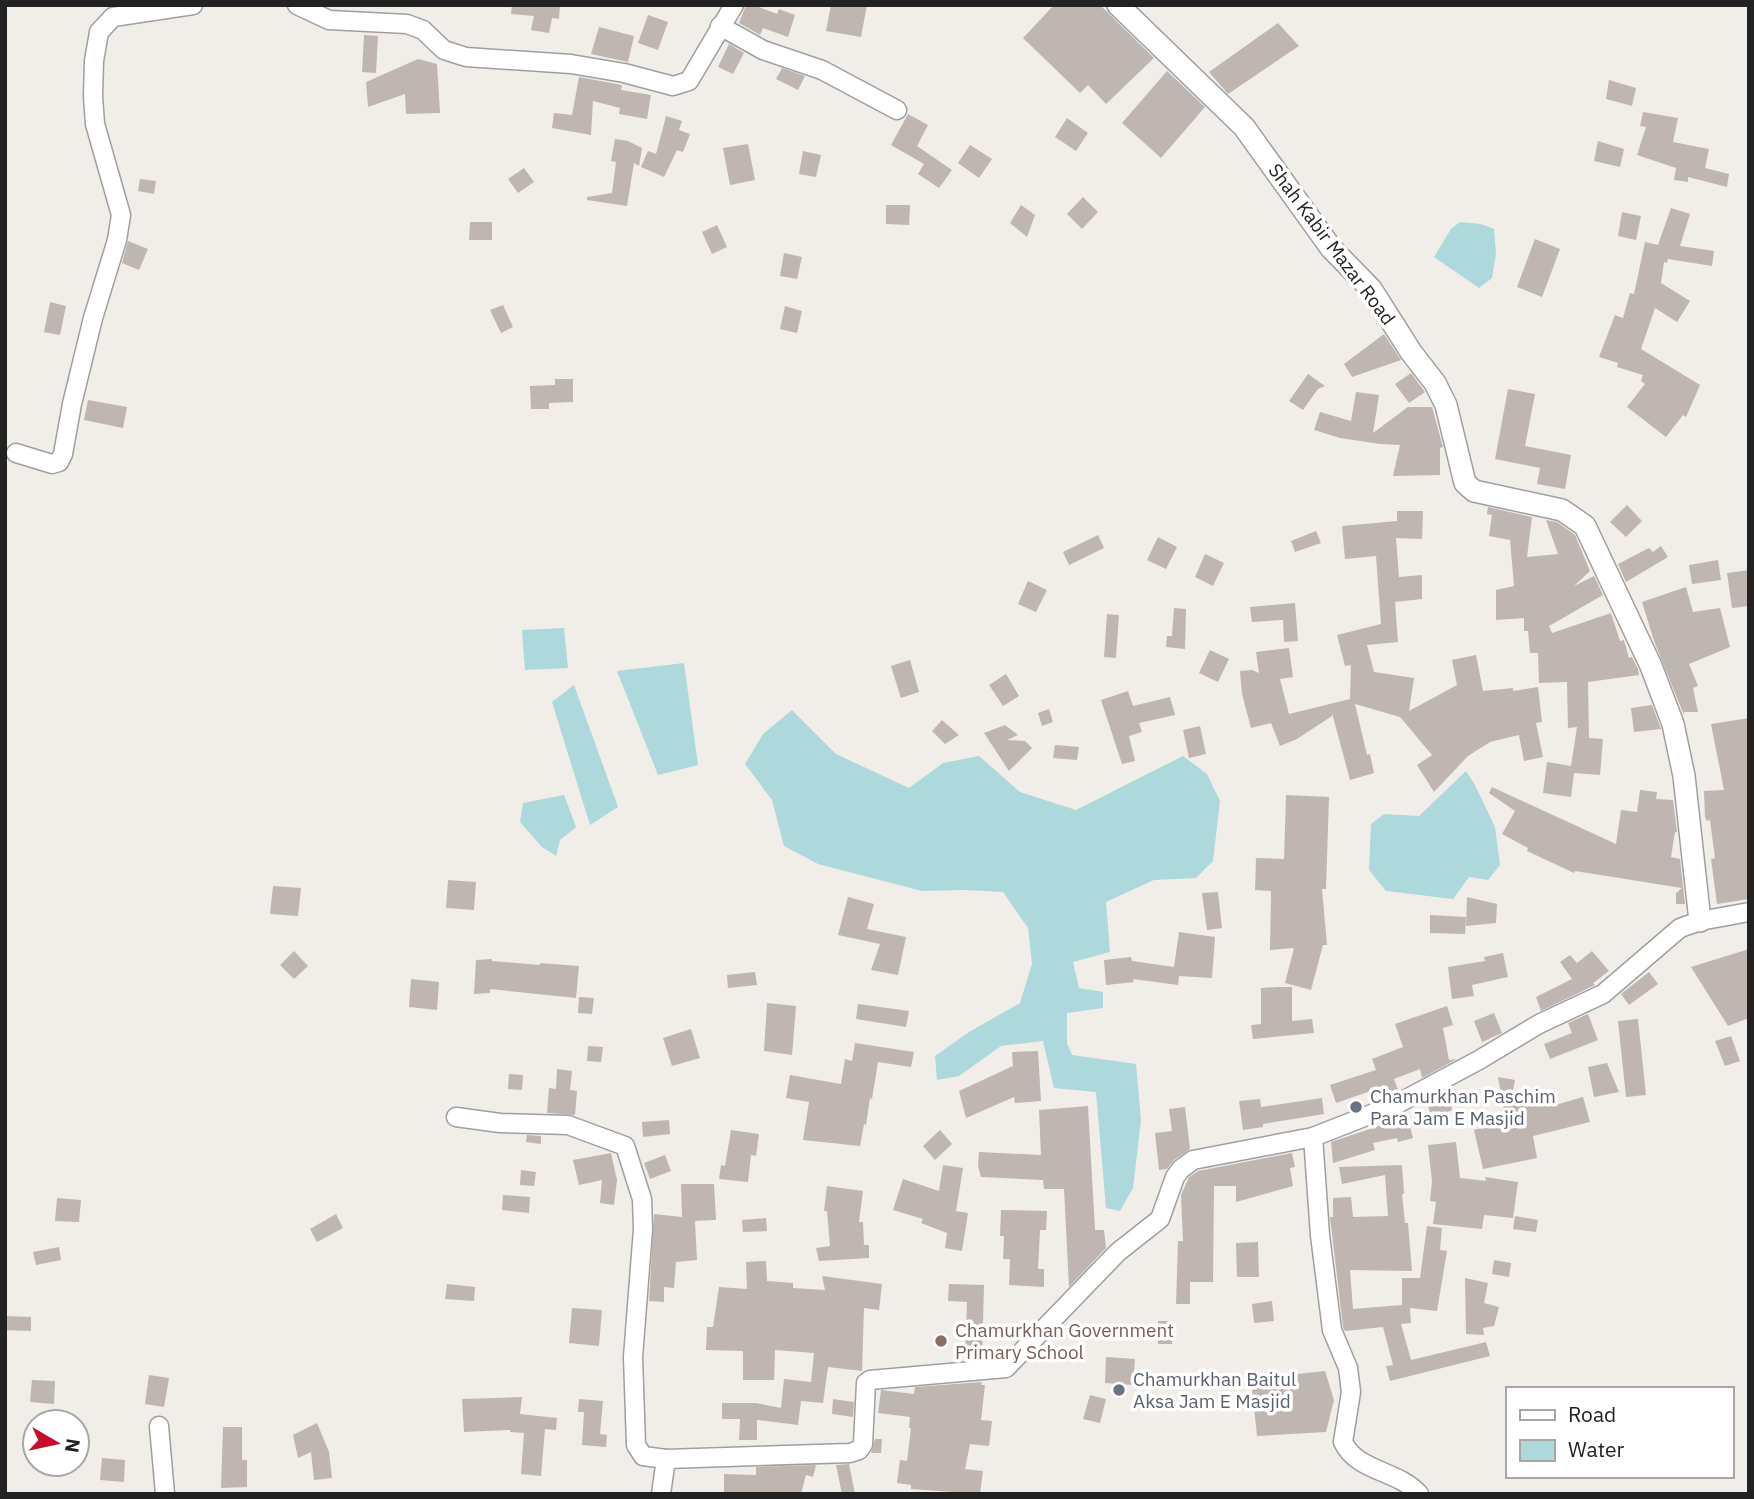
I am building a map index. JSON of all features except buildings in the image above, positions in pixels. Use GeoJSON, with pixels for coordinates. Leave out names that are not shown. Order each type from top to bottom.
{"type":"FeatureCollection","features":[{"type":"Feature","properties":{"kind":"street"},"geometry":{"type":"LineString","coordinates":[[16,453],[52,464],[59,462],[63,454],[93,318],[117,240],[121,215],[95,124],[93,96],[99,32],[113,16],[193,5]]}},
{"type":"Feature","properties":{"kind":"street"},"geometry":{"type":"LineString","coordinates":[[297,5],[329,20],[407,24],[423,30],[444,50],[466,57],[571,64],[673,86],[689,81],[734,5]]}},
{"type":"Feature","properties":{"kind":"street","name":"Shah Kabir Mazar Road"},"geometry":{"type":"LineString","coordinates":[[1118,5],[1244,127],[1331,248],[1371,289],[1411,352],[1435,383],[1446,405],[1465,483],[1474,491],[1562,510],[1585,526],[1651,666],[1673,724],[1684,776],[1700,921]]}},
{"type":"Feature","properties":{"kind":"street"},"geometry":{"type":"LineString","coordinates":[[720,26],[763,50],[822,70],[897,110]]}},
{"type":"Feature","properties":{"kind":"street"},"geometry":{"type":"LineString","coordinates":[[456,1117],[500,1123],[568,1125],[625,1146],[642,1199],[643,1228],[633,1357],[636,1445],[643,1456],[666,1459],[850,1453],[859,1450],[863,1444],[866,1383],[870,1380],[922,1374],[1006,1368],[1118,1252],[1160,1219],[1175,1177],[1181,1168],[1193,1160],[1313,1137],[1396,1104],[1479,1060],[1539,1024],[1603,995],[1681,928],[1700,921],[1749,912]]}},
{"type":"Feature","properties":{"kind":"street"},"geometry":{"type":"LineString","coordinates":[[1313,1137],[1320,1235],[1332,1330],[1348,1368],[1351,1392],[1343,1442],[1354,1458],[1412,1485],[1419,1494]]}},
{"type":"Feature","properties":{"kind":"street"},"geometry":{"type":"LineString","coordinates":[[159,1426],[165,1494]]}},
{"type":"Feature","properties":{"kind":"street"},"geometry":{"type":"LineString","coordinates":[[661,1494],[666,1459]]}},
{"type":"Feature","properties":{"kind":"water"},"geometry":{"type":"Polygon","coordinates":[[[1460,222],[1481,224],[1494,229],[1496,254],[1492,278],[1479,288],[1434,257],[1451,229],[1460,222]]]}},
{"type":"Feature","properties":{"kind":"water"},"geometry":{"type":"Polygon","coordinates":[[[564,628],[568,668],[525,670],[522,630],[564,628]]]}},
{"type":"Feature","properties":{"kind":"water"},"geometry":{"type":"Polygon","coordinates":[[[684,663],[698,765],[658,775],[617,671],[684,663]]]}},
{"type":"Feature","properties":{"kind":"water"},"geometry":{"type":"Polygon","coordinates":[[[574,685],[618,807],[590,825],[552,702],[574,685]]]}},
{"type":"Feature","properties":{"kind":"water"},"geometry":{"type":"Polygon","coordinates":[[[792,710],[836,754],[909,788],[943,763],[979,756],[1020,792],[1076,810],[1183,756],[1207,774],[1220,801],[1213,861],[1196,878],[1154,880],[1106,902],[1110,952],[1073,962],[1079,988],[1103,992],[1103,1008],[1067,1013],[1067,1043],[1072,1055],[1136,1064],[1141,1120],[1133,1188],[1120,1211],[1106,1208],[1096,1092],[1054,1088],[1043,1041],[1001,1046],[959,1076],[937,1080],[935,1056],[969,1032],[1020,1003],[1032,964],[1028,928],[1003,892],[922,891],[818,864],[784,846],[772,800],[745,764],[763,734],[792,710]]]}},
{"type":"Feature","properties":{"kind":"water"},"geometry":{"type":"Polygon","coordinates":[[[1466,771],[1495,827],[1500,865],[1488,880],[1469,877],[1453,899],[1386,891],[1369,870],[1371,824],[1384,814],[1419,816],[1466,771]]]}},
{"type":"Feature","properties":{"kind":"water"},"geometry":{"type":"Polygon","coordinates":[[[564,795],[576,827],[560,840],[556,856],[542,847],[520,822],[523,803],[564,795]]]}},
{"type":"Feature","properties":{"kind":"place","name":"Chamurkhan Paschim Para Jam E Masjid"},"geometry":{"type":"Point","coordinates":[1356,1107]}},
{"type":"Feature","properties":{"kind":"place","name":"Chamurkhan Government Primary School"},"geometry":{"type":"Point","coordinates":[941,1341]}},
{"type":"Feature","properties":{"kind":"place","name":"Chamurkhan Baitul Aksa Jam E Masjid"},"geometry":{"type":"Point","coordinates":[1119,1390]}}]}
